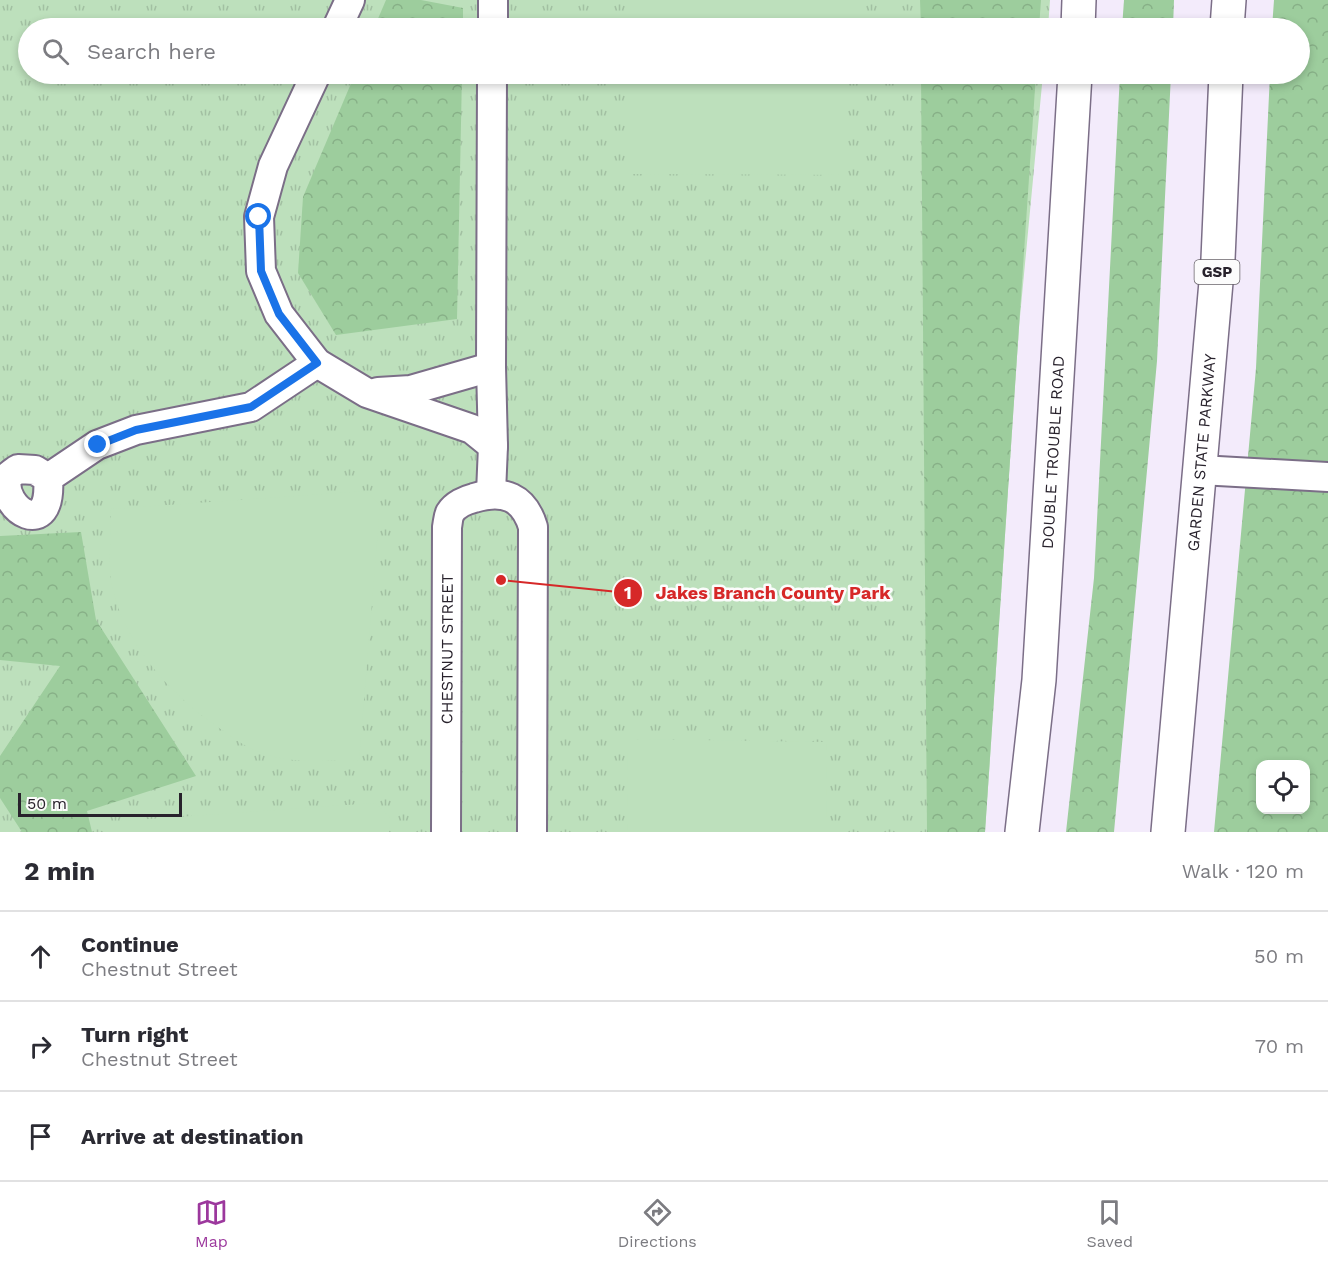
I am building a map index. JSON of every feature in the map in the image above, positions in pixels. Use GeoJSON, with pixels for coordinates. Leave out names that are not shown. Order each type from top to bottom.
{"type":"FeatureCollection","features":[{"type":"Feature","properties":{"kind":"main road"},"geometry":{"type":"LineString","coordinates":[[1078,18],[1079,0]]}},
{"type":"Feature","properties":{"kind":"main road"},"geometry":{"type":"LineString","coordinates":[[1228,18],[1229,0]]}},
{"type":"Feature","properties":{"kind":"main road","name":"DOUBLE TROUBLE ROAD"},"geometry":{"type":"LineString","coordinates":[[1022,832],[1039,680],[1074,84]]}},
{"type":"Feature","properties":{"kind":"main road","name":"GARDEN STATE PARKWAY"},"geometry":{"type":"LineString","coordinates":[[1168,832],[1218,259],[1226,84]]}},
{"type":"Feature","properties":{"kind":"street"},"geometry":{"type":"LineString","coordinates":[[342,18],[350,0]]}},
{"type":"Feature","properties":{"kind":"street"},"geometry":{"type":"LineString","coordinates":[[493,0],[493,18]]}},
{"type":"Feature","properties":{"kind":"street"},"geometry":{"type":"LineString","coordinates":[[311,84],[273,166],[259,217],[261,271],[279,314],[317,363],[367,393],[472,429],[493,446]]}},
{"type":"Feature","properties":{"kind":"street"},"geometry":{"type":"LineString","coordinates":[[492,84],[493,446],[490,493],[513,498],[528,511],[533,527],[532,832]]}},
{"type":"Feature","properties":{"kind":"street"},"geometry":{"type":"LineString","coordinates":[[48,478],[98,445],[136,430],[251,407],[317,363]]}},
{"type":"Feature","properties":{"kind":"street"},"geometry":{"type":"LineString","coordinates":[[367,393],[411,390],[491,367]]}},
{"type":"Feature","properties":{"kind":"street"},"geometry":{"type":"LineString","coordinates":[[1200,470],[1328,477]]}},
{"type":"Feature","properties":{"kind":"street","name":"CHESTNUT STREET"},"geometry":{"type":"LineString","coordinates":[[446,832],[447,527],[451,511],[465,500],[490,493]]}},
{"type":"Feature","properties":{"kind":"green space"},"geometry":{"type":"Polygon","coordinates":[[[0,0],[1050,0],[1049,18],[18,18],[18,84],[1042,84],[1019,327],[985,832],[0,832],[0,0]]]}},
{"type":"Feature","properties":{"kind":"green space"},"geometry":{"type":"Polygon","coordinates":[[[386,0],[421,0],[463,8],[463,18],[378,18],[386,0]]]}},
{"type":"Feature","properties":{"kind":"green space"},"geometry":{"type":"Polygon","coordinates":[[[629,0],[848,0],[848,18],[629,18],[629,0]]]}},
{"type":"Feature","properties":{"kind":"green space"},"geometry":{"type":"Polygon","coordinates":[[[920,0],[1041,0],[1040,18],[921,18],[920,0]]]}},
{"type":"Feature","properties":{"kind":"green space"},"geometry":{"type":"Polygon","coordinates":[[[1124,0],[1174,0],[1173,18],[1123,18],[1124,0]]]}},
{"type":"Feature","properties":{"kind":"green space"},"geometry":{"type":"Polygon","coordinates":[[[1274,0],[1328,0],[1328,832],[1214,832],[1256,368],[1270,84],[1310,84],[1310,18],[1273,18],[1274,0]]]}},
{"type":"Feature","properties":{"kind":"green space"},"geometry":{"type":"Polygon","coordinates":[[[351,84],[462,84],[457,319],[336,335],[298,273],[303,197],[351,84]]]}},
{"type":"Feature","properties":{"kind":"green space"},"geometry":{"type":"Polygon","coordinates":[[[628,84],[847,84],[847,175],[628,174],[628,84]]]}},
{"type":"Feature","properties":{"kind":"green space"},"geometry":{"type":"Polygon","coordinates":[[[921,84],[1035,84],[985,832],[927,832],[921,84]]]}},
{"type":"Feature","properties":{"kind":"green space"},"geometry":{"type":"Polygon","coordinates":[[[1119,84],[1171,84],[1157,361],[1114,832],[1066,832],[1094,578],[1119,84]]]}},
{"type":"Feature","properties":{"kind":"green space"},"geometry":{"type":"Polygon","coordinates":[[[366,491],[380,505],[359,761],[290,760],[257,751],[242,744],[190,706],[172,689],[141,652],[119,609],[112,587],[111,509],[366,491]]]}},
{"type":"Feature","properties":{"kind":"green space"},"geometry":{"type":"Polygon","coordinates":[[[81,532],[96,620],[196,776],[87,811],[92,832],[22,832],[0,798],[0,756],[60,666],[0,660],[0,536],[81,532]]]}},
{"type":"Feature","properties":{"kind":"green space"},"geometry":{"type":"Polygon","coordinates":[[[628,739],[827,742],[826,832],[627,832],[628,739]]]}},
{"type":"Feature","properties":{"kind":"green space"},"geometry":{"type":"Polygon","coordinates":[[[375,803],[390,817],[389,832],[120,832],[120,821],[375,803]]]}},
{"type":"Feature","properties":{"kind":"place","name":"Jakes Branch County Park"},"geometry":{"type":"Point","coordinates":[501,580]}},
{"type":"Feature","properties":{"kind":"route"},"geometry":{"type":"LineString","coordinates":[[98,445],[136,430],[251,407],[317,363],[279,314],[261,271],[259,217]]}}]}
